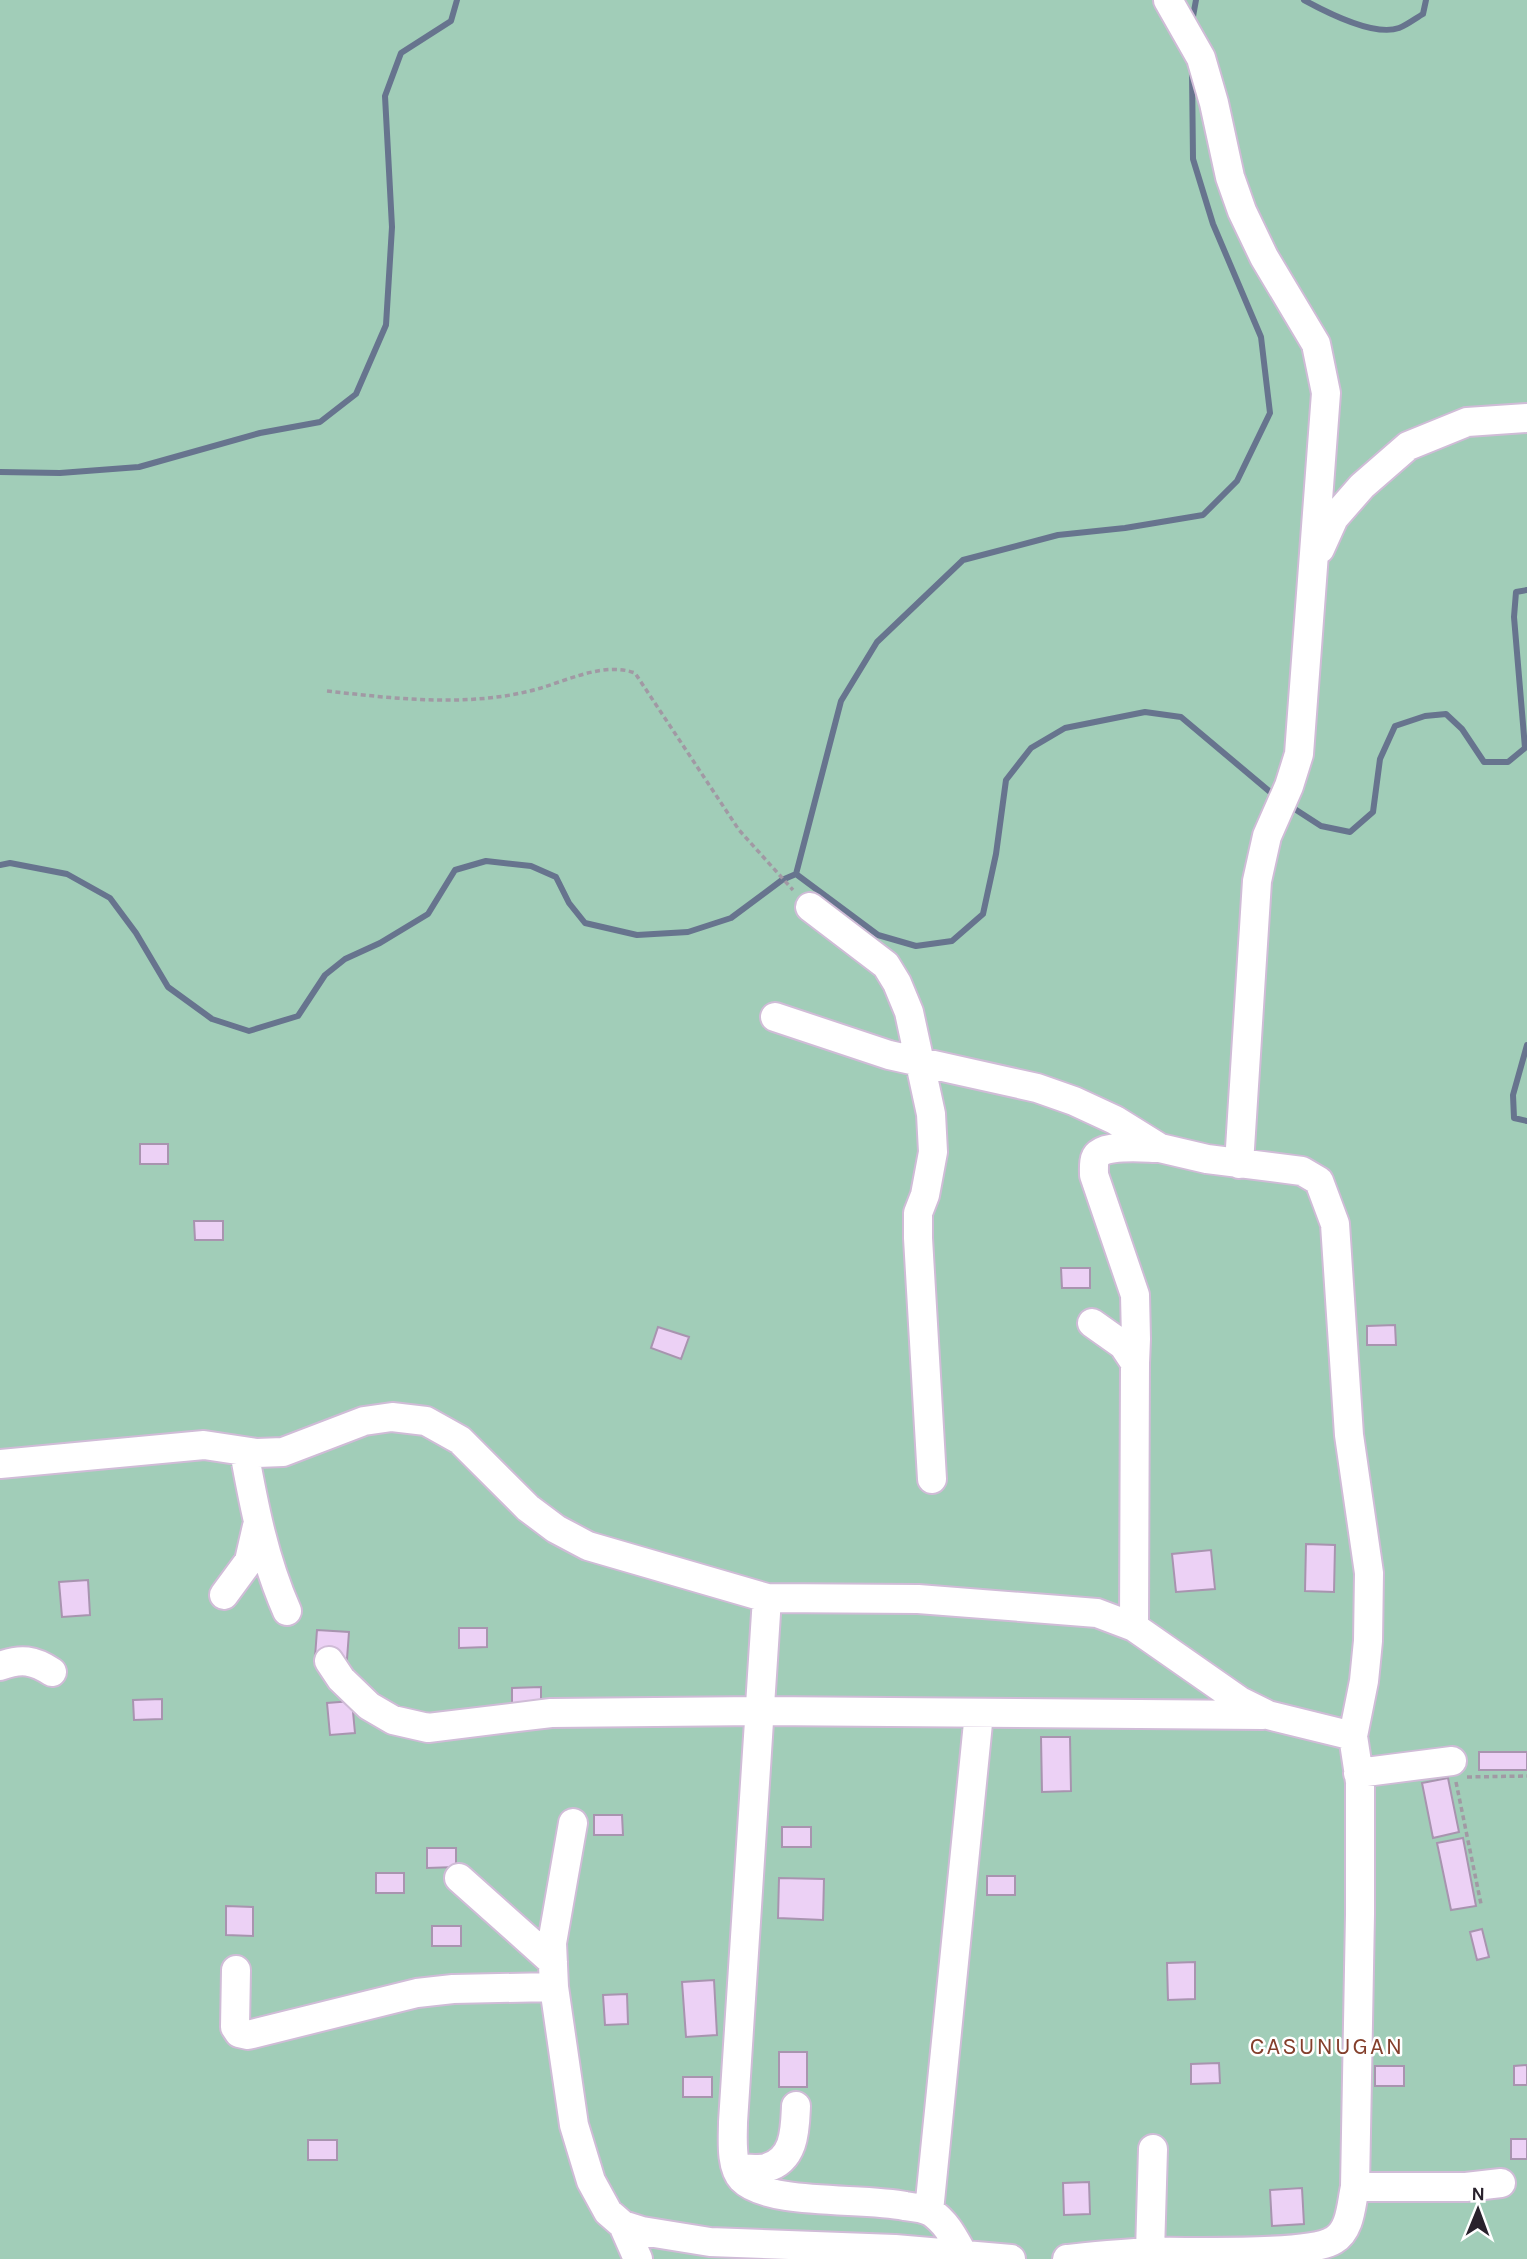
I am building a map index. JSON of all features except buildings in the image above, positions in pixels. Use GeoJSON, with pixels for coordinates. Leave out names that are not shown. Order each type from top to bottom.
{"type":"FeatureCollection","features":[{"type":"Feature","properties":{"kind":"street"},"geometry":{"type":"LineString","coordinates":[[1168,0],[1201,58],[1230,177],[1242,211],[1264,257],[1316,344],[1325,393],[1299,754],[1289,786],[1266,836],[1257,881],[1239,1164]]}},
{"type":"Feature","properties":{"kind":"street"},"geometry":{"type":"LineString","coordinates":[[1314,557],[1325,543],[1334,518],[1362,486],[1408,446],[1467,422],[1527,418]]}},
{"type":"Feature","properties":{"kind":"street"},"geometry":{"type":"LineString","coordinates":[[810,907],[886,965],[897,983],[909,1012],[932,1114],[933,1152],[925,1195],[918,1213],[932,1479]]}},
{"type":"Feature","properties":{"kind":"street"},"geometry":{"type":"LineString","coordinates":[[775,1017],[889,1055],[1037,1088],[1115,1120],[1160,1148]]}},
{"type":"Feature","properties":{"kind":"street"},"geometry":{"type":"LineString","coordinates":[[1067,2259],[1150,2252],[1290,2250],[1332,2242],[1342,2234],[1348,2221],[1355,2187],[1360,1914],[1358,1773],[1353,1735],[1364,1681],[1370,1573],[1349,1435],[1335,1224],[1319,1181],[1302,1171],[1239,1164],[1160,1148],[1110,1149],[1098,1154],[1094,1160],[1094,1175],[1135,1295],[1134,1627]]}},
{"type":"Feature","properties":{"kind":"street"},"geometry":{"type":"LineString","coordinates":[[1092,1323],[1123,1345],[1135,1363]]}},
{"type":"Feature","properties":{"kind":"street"},"geometry":{"type":"LineString","coordinates":[[0,1464],[177,1446],[204,1445],[257,1454],[283,1452],[364,1421],[392,1417],[426,1422],[460,1440],[528,1508],[556,1529],[588,1546],[767,1598],[918,1599],[1097,1613],[1134,1627],[1240,1701],[1268,1715]]}},
{"type":"Feature","properties":{"kind":"street"},"geometry":{"type":"LineString","coordinates":[[244,1451],[261,1540],[272,1577],[288,1611]]}},
{"type":"Feature","properties":{"kind":"street"},"geometry":{"type":"LineString","coordinates":[[225,1595],[249,1561],[258,1520]]}},
{"type":"Feature","properties":{"kind":"street"},"geometry":{"type":"LineString","coordinates":[[767,1598],[733,2122],[734,2155],[738,2169],[741,2178],[762,2192],[802,2198],[861,2200],[929,2211],[949,2228],[963,2255]]}},
{"type":"Feature","properties":{"kind":"street"},"geometry":{"type":"LineString","coordinates":[[0,1666],[27,1660],[52,1672]]}},
{"type":"Feature","properties":{"kind":"street"},"geometry":{"type":"LineString","coordinates":[[329,1661],[341,1679],[369,1706],[393,1720],[420,1727],[551,1713],[760,1711],[1268,1715],[1353,1735]]}},
{"type":"Feature","properties":{"kind":"street"},"geometry":{"type":"LineString","coordinates":[[929,2211],[979,1713]]}},
{"type":"Feature","properties":{"kind":"street"},"geometry":{"type":"LineString","coordinates":[[1358,1773],[1452,1761]]}},
{"type":"Feature","properties":{"kind":"street"},"geometry":{"type":"LineString","coordinates":[[573,1822],[552,1943],[554,1975],[574,2125],[592,2181],[608,2212],[623,2225],[642,2231],[710,2242],[816,2245],[1011,2259]]}},
{"type":"Feature","properties":{"kind":"street"},"geometry":{"type":"LineString","coordinates":[[459,1878],[554,1975]]}},
{"type":"Feature","properties":{"kind":"street"},"geometry":{"type":"LineString","coordinates":[[236,1970],[235,2027],[239,2033],[248,2035],[417,1993],[554,1975]]}},
{"type":"Feature","properties":{"kind":"street"},"geometry":{"type":"LineString","coordinates":[[738,2169],[766,2168],[786,2154],[793,2143],[796,2106]]}},
{"type":"Feature","properties":{"kind":"street"},"geometry":{"type":"LineString","coordinates":[[1150,2252],[1153,2149]]}},
{"type":"Feature","properties":{"kind":"street"},"geometry":{"type":"LineString","coordinates":[[1355,2187],[1466,2187],[1501,2183]]}},
{"type":"Feature","properties":{"kind":"street"},"geometry":{"type":"LineString","coordinates":[[623,2225],[638,2259]]}},
{"type":"Feature","properties":{"kind":"path"},"geometry":{"type":"LineString","coordinates":[[327,691],[468,701],[521,694],[621,668],[635,673],[739,830],[782,880],[810,907]]}},
{"type":"Feature","properties":{"kind":"path"},"geometry":{"type":"LineString","coordinates":[[1481,1904],[1455,1777],[1527,1776]]}},
{"type":"Feature","properties":{"kind":"green space"},"geometry":{"type":"Polygon","coordinates":[[[0,0],[1527,0],[1527,2259],[0,2259],[0,0]]]}},
{"type":"Feature","properties":{"kind":"waterway"},"geometry":{"type":"LineString","coordinates":[[0,472],[60,473],[139,467],[260,433],[320,422],[356,394],[386,325],[392,227],[385,96],[401,53],[451,21],[457,0]]}},
{"type":"Feature","properties":{"kind":"waterway"},"geometry":{"type":"LineString","coordinates":[[1192,22],[1196,0]]}},
{"type":"Feature","properties":{"kind":"waterway"},"geometry":{"type":"LineString","coordinates":[[1304,0],[1350,22],[1389,30],[1402,27],[1423,14],[1426,0]]}},
{"type":"Feature","properties":{"kind":"waterway"},"geometry":{"type":"LineString","coordinates":[[796,874],[841,701],[877,642],[963,560],[1058,535],[1125,528],[1203,515],[1237,481],[1270,413],[1261,337],[1213,224],[1193,159],[1192,72]]}},
{"type":"Feature","properties":{"kind":"waterway"},"geometry":{"type":"LineString","coordinates":[[1287,804],[1321,826],[1350,832],[1373,812],[1380,759],[1395,726],[1425,716],[1446,714],[1462,729],[1484,762],[1508,762],[1525,748],[1514,617],[1516,592],[1527,590]]}},
{"type":"Feature","properties":{"kind":"waterway"},"geometry":{"type":"LineString","coordinates":[[796,874],[878,935],[916,946],[952,941],[983,914],[996,854],[1006,780],[1031,748],[1065,728],[1145,712],[1181,717],[1275,796]]}},
{"type":"Feature","properties":{"kind":"waterway"},"geometry":{"type":"LineString","coordinates":[[0,865],[10,863],[67,874],[110,898],[136,933],[168,987],[212,1019],[249,1031],[298,1016],[325,975],[345,959],[380,943],[428,914],[455,870],[486,861],[531,866],[556,877],[569,903],[585,923],[637,935],[688,932],[731,918],[782,880],[796,874]]}},
{"type":"Feature","properties":{"kind":"waterway"},"geometry":{"type":"LineString","coordinates":[[1527,1045],[1513,1095],[1514,1118],[1527,1121]]}},
{"type":"Feature","properties":{"kind":"district","name":"CASUNUGAN"},"geometry":{"type":"Point","coordinates":[1327,2046]}}]}
